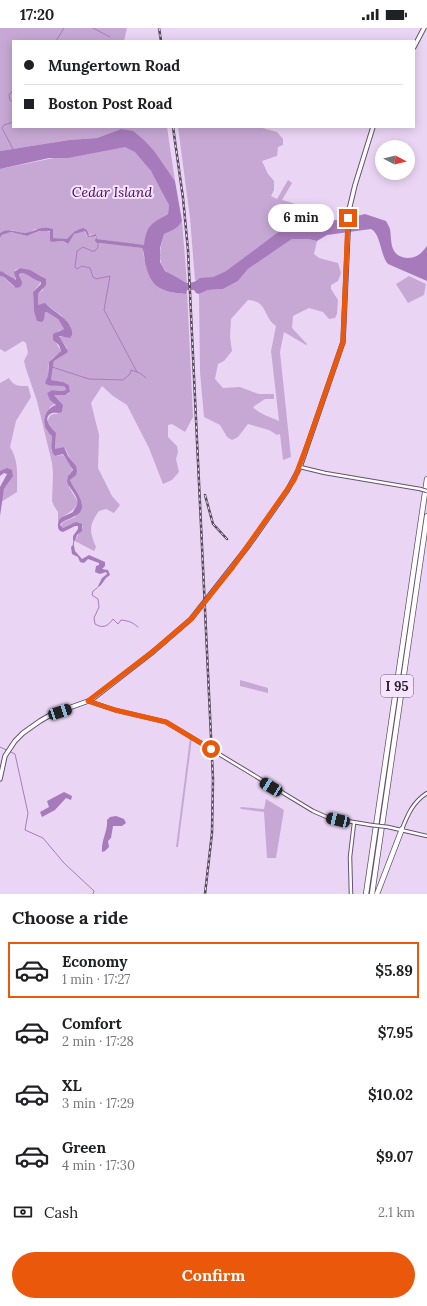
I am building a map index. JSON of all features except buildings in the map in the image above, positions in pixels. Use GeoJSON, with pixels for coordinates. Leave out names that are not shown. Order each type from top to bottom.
{"type":"FeatureCollection","features":[{"type":"Feature","properties":{"kind":"highway","name":"I 95"},"geometry":{"type":"LineString","coordinates":[[366,894],[427,479]]}},
{"type":"Feature","properties":{"kind":"highway","name":"I 95"},"geometry":{"type":"LineString","coordinates":[[372,894],[427,516]]}},
{"type":"Feature","properties":{"kind":"highway"},"geometry":{"type":"LineString","coordinates":[[378,894],[402,829]]}},
{"type":"Feature","properties":{"kind":"main road"},"geometry":{"type":"LineString","coordinates":[[415,45],[424,28]]}},
{"type":"Feature","properties":{"kind":"main road"},"geometry":{"type":"LineString","coordinates":[[0,779],[5,756],[23,732],[52,714],[88,701],[151,653],[191,619],[287,491],[300,467],[343,342],[348,218],[355,186],[373,128]]}},
{"type":"Feature","properties":{"kind":"street"},"geometry":{"type":"LineString","coordinates":[[300,467],[324,473],[427,491]]}},
{"type":"Feature","properties":{"kind":"street"},"geometry":{"type":"LineString","coordinates":[[88,701],[115,710],[166,722],[313,811],[329,818],[402,829],[427,836]]}},
{"type":"Feature","properties":{"kind":"street"},"geometry":{"type":"LineString","coordinates":[[402,829],[410,809],[427,794]]}},
{"type":"Feature","properties":{"kind":"street"},"geometry":{"type":"LineString","coordinates":[[351,894],[350,857],[354,822]]}},
{"type":"Feature","properties":{"kind":"green space"},"geometry":{"type":"Polygon","coordinates":[[[0,28],[127,28],[124,40],[12,40],[12,128],[167,128],[175,181],[155,152],[121,129],[97,138],[69,140],[0,151],[0,28]]]}},
{"type":"Feature","properties":{"kind":"green space"},"geometry":{"type":"Polygon","coordinates":[[[178,128],[263,128],[277,132],[283,139],[283,145],[278,147],[277,156],[262,161],[268,174],[274,181],[274,190],[271,196],[277,199],[288,180],[292,183],[282,200],[293,203],[298,221],[297,226],[275,235],[226,271],[213,277],[195,280],[190,218],[178,128]]]}},
{"type":"Feature","properties":{"kind":"green space","name":"Cedar Island"},"geometry":{"type":"Polygon","coordinates":[[[122,144],[131,146],[151,171],[163,190],[169,205],[168,214],[161,218],[144,246],[97,239],[96,234],[88,235],[87,230],[76,230],[68,240],[53,238],[53,229],[35,229],[30,233],[22,233],[12,230],[0,233],[0,169],[122,144]]]}},
{"type":"Feature","properties":{"kind":"green space"},"geometry":{"type":"Polygon","coordinates":[[[182,221],[187,283],[169,274],[160,259],[164,234],[172,231],[182,221]]]}},
{"type":"Feature","properties":{"kind":"green space"},"geometry":{"type":"Polygon","coordinates":[[[42,230],[51,232],[52,242],[63,241],[67,244],[74,234],[84,230],[87,236],[96,236],[95,238],[100,242],[142,248],[150,277],[158,287],[169,292],[176,293],[186,294],[187,290],[193,417],[185,432],[172,424],[168,425],[168,437],[177,446],[178,452],[176,459],[179,472],[172,480],[163,484],[149,448],[127,405],[113,396],[102,386],[91,403],[99,435],[98,468],[112,496],[120,505],[114,513],[106,509],[99,511],[93,520],[91,532],[96,547],[94,551],[75,541],[83,526],[72,524],[64,528],[60,527],[63,522],[75,517],[82,504],[70,480],[76,472],[76,467],[64,447],[55,450],[56,435],[48,422],[51,415],[62,412],[62,404],[54,395],[68,394],[70,392],[69,385],[63,382],[51,380],[54,361],[67,353],[67,348],[59,337],[64,337],[71,327],[61,315],[47,305],[38,305],[38,294],[43,290],[43,277],[20,268],[15,270],[15,280],[0,271],[0,238],[2,235],[11,232],[27,236],[42,230]]]}},
{"type":"Feature","properties":{"kind":"green space"},"geometry":{"type":"Polygon","coordinates":[[[292,239],[308,239],[317,241],[314,254],[319,258],[338,263],[341,273],[338,281],[331,285],[331,289],[338,300],[337,314],[335,318],[329,319],[323,312],[309,308],[293,316],[292,328],[307,344],[306,345],[284,332],[280,352],[291,457],[283,460],[280,434],[277,435],[269,430],[248,424],[238,437],[232,440],[227,437],[220,425],[204,417],[200,372],[199,294],[208,290],[223,289],[238,281],[248,269],[292,239]],[[248,300],[231,319],[230,337],[232,351],[224,361],[218,364],[215,379],[223,388],[240,387],[259,394],[274,394],[274,399],[265,399],[253,407],[261,413],[279,421],[271,351],[276,326],[262,306],[254,301],[248,300]]]}},
{"type":"Feature","properties":{"kind":"green space"},"geometry":{"type":"Polygon","coordinates":[[[21,273],[41,282],[33,292],[34,311],[44,309],[58,319],[64,329],[58,331],[55,341],[61,351],[49,363],[48,371],[53,386],[59,385],[65,387],[66,390],[52,390],[47,393],[56,403],[50,407],[47,413],[46,430],[52,436],[51,450],[55,456],[63,455],[71,465],[72,471],[69,474],[69,487],[78,502],[71,511],[58,522],[58,512],[52,501],[52,463],[37,401],[24,361],[28,353],[26,343],[23,341],[5,352],[0,349],[0,276],[4,277],[14,287],[21,273]]]}},
{"type":"Feature","properties":{"kind":"green space"},"geometry":{"type":"Polygon","coordinates":[[[409,276],[426,284],[424,295],[408,303],[396,284],[409,276]]]}},
{"type":"Feature","properties":{"kind":"green space"},"geometry":{"type":"Polygon","coordinates":[[[9,378],[15,384],[20,386],[28,386],[31,397],[16,421],[10,447],[16,463],[17,492],[1,502],[4,489],[13,473],[0,471],[0,383],[9,378]]]}},
{"type":"Feature","properties":{"kind":"green space"},"geometry":{"type":"Polygon","coordinates":[[[240,680],[268,688],[268,693],[240,686],[240,680]]]}},
{"type":"Feature","properties":{"kind":"green space"},"geometry":{"type":"Polygon","coordinates":[[[190,738],[192,738],[178,847],[176,847],[190,738]]]}},
{"type":"Feature","properties":{"kind":"green space"},"geometry":{"type":"Polygon","coordinates":[[[266,799],[284,810],[276,858],[267,858],[264,812],[240,808],[264,809],[266,799]]]}},
{"type":"Feature","properties":{"kind":"shaded area"},"geometry":{"type":"Polygon","coordinates":[[[121,129],[133,131],[144,140],[155,152],[175,181],[182,221],[172,231],[164,234],[160,248],[160,262],[165,271],[187,283],[194,282],[200,278],[213,277],[226,271],[281,230],[296,225],[310,225],[317,222],[345,219],[365,214],[386,221],[390,229],[392,247],[401,257],[411,258],[416,256],[427,246],[427,281],[388,264],[383,255],[377,235],[371,229],[327,235],[317,241],[308,239],[292,239],[248,269],[238,281],[223,289],[208,290],[199,294],[194,290],[187,290],[186,294],[165,291],[155,285],[152,280],[145,264],[144,252],[142,248],[97,243],[95,241],[96,236],[88,237],[85,231],[74,234],[68,244],[63,241],[50,241],[50,231],[39,231],[27,236],[11,232],[2,235],[0,238],[0,233],[7,230],[25,233],[40,228],[48,228],[53,229],[53,238],[67,239],[75,231],[83,228],[87,230],[89,236],[96,234],[97,239],[144,245],[148,229],[151,225],[168,214],[169,205],[151,171],[135,152],[125,147],[68,158],[49,158],[0,169],[0,151],[69,140],[97,138],[121,129]]]}},
{"type":"Feature","properties":{"kind":"shaded area"},"geometry":{"type":"Polygon","coordinates":[[[20,268],[30,270],[46,279],[46,285],[38,294],[38,305],[45,303],[64,318],[72,330],[72,335],[70,338],[59,336],[68,351],[54,361],[51,380],[63,382],[69,385],[70,392],[65,395],[54,395],[63,405],[62,412],[52,413],[49,415],[47,420],[56,433],[55,449],[64,447],[68,456],[76,466],[76,475],[70,480],[81,501],[81,510],[79,514],[64,521],[60,525],[63,528],[76,522],[82,524],[82,531],[77,535],[75,541],[73,540],[73,536],[78,529],[78,526],[63,532],[58,528],[59,520],[73,512],[78,502],[67,482],[68,476],[73,470],[63,454],[55,456],[53,454],[51,446],[52,436],[48,432],[45,423],[48,410],[56,405],[50,400],[47,393],[52,390],[66,390],[65,387],[45,383],[48,376],[49,362],[61,351],[59,345],[53,340],[53,334],[64,329],[58,319],[47,312],[45,312],[42,322],[37,321],[34,311],[33,292],[41,284],[41,282],[21,273],[19,275],[22,284],[20,287],[16,288],[4,277],[0,276],[0,271],[16,280],[14,272],[20,268]]]}},
{"type":"Feature","properties":{"kind":"shaded area"},"geometry":{"type":"Polygon","coordinates":[[[7,468],[12,470],[13,476],[4,489],[0,516],[0,487],[7,474],[4,473],[0,476],[0,471],[7,468]]]}},
{"type":"Feature","properties":{"kind":"shaded area"},"geometry":{"type":"Polygon","coordinates":[[[73,545],[75,551],[82,559],[89,555],[105,562],[105,566],[102,569],[108,570],[110,575],[97,588],[102,578],[107,574],[106,572],[100,574],[95,572],[96,566],[99,565],[99,563],[88,559],[84,563],[80,562],[78,557],[72,554],[71,547],[73,545]]]}},
{"type":"Feature","properties":{"kind":"shaded area"},"geometry":{"type":"Polygon","coordinates":[[[64,792],[72,796],[71,800],[66,798],[55,810],[42,817],[40,812],[49,807],[47,801],[64,792]]]}},
{"type":"Feature","properties":{"kind":"shaded area"},"geometry":{"type":"Polygon","coordinates":[[[116,816],[124,819],[126,823],[122,826],[113,826],[111,838],[108,841],[109,847],[102,852],[102,843],[107,820],[110,817],[116,816]]]}},
{"type":"Feature","properties":{"kind":"waterway"},"geometry":{"type":"LineString","coordinates":[[57,40],[64,28]]}},
{"type":"Feature","properties":{"kind":"waterway"},"geometry":{"type":"LineString","coordinates":[[93,28],[110,37]]}},
{"type":"Feature","properties":{"kind":"waterway"},"geometry":{"type":"LineString","coordinates":[[12,91],[9,95],[10,100],[12,101]]}},
{"type":"Feature","properties":{"kind":"waterway"},"geometry":{"type":"LineString","coordinates":[[12,122],[4,125],[2,128],[13,149]]}},
{"type":"Feature","properties":{"kind":"waterway"},"geometry":{"type":"LineString","coordinates":[[98,242],[98,247],[95,251],[83,247],[77,251],[75,267],[77,269],[82,266],[90,268],[93,277],[96,279],[110,276],[104,310],[137,372]]}},
{"type":"Feature","properties":{"kind":"waterway"},"geometry":{"type":"LineString","coordinates":[[52,367],[89,379],[123,380],[130,374],[131,370],[140,373],[146,378]]}},
{"type":"Feature","properties":{"kind":"waterway"},"geometry":{"type":"LineString","coordinates":[[73,547],[74,540]]}},
{"type":"Feature","properties":{"kind":"waterway"},"geometry":{"type":"LineString","coordinates":[[97,588],[93,591],[92,595],[98,599],[99,607],[94,618],[95,624],[105,626],[113,619],[118,624],[121,620],[124,620],[138,627]]}},
{"type":"Feature","properties":{"kind":"waterway"},"geometry":{"type":"LineString","coordinates":[[0,747],[15,754],[28,813],[25,830],[43,838],[64,863],[94,891],[93,894]]}},
{"type":"Feature","properties":{"kind":"railway"},"geometry":{"type":"LineString","coordinates":[[159,28],[161,40]]}},
{"type":"Feature","properties":{"kind":"railway"},"geometry":{"type":"LineString","coordinates":[[173,128],[183,198],[188,250],[213,779],[212,833],[205,894]]}},
{"type":"Feature","properties":{"kind":"railway"},"geometry":{"type":"LineString","coordinates":[[205,495],[213,524],[227,539]]}},
{"type":"Feature","properties":{"kind":"route"},"geometry":{"type":"LineString","coordinates":[[211,749],[166,722],[100,706],[88,701],[151,653],[191,619],[232,568],[294,480],[300,467],[343,342],[348,218]]}}]}
